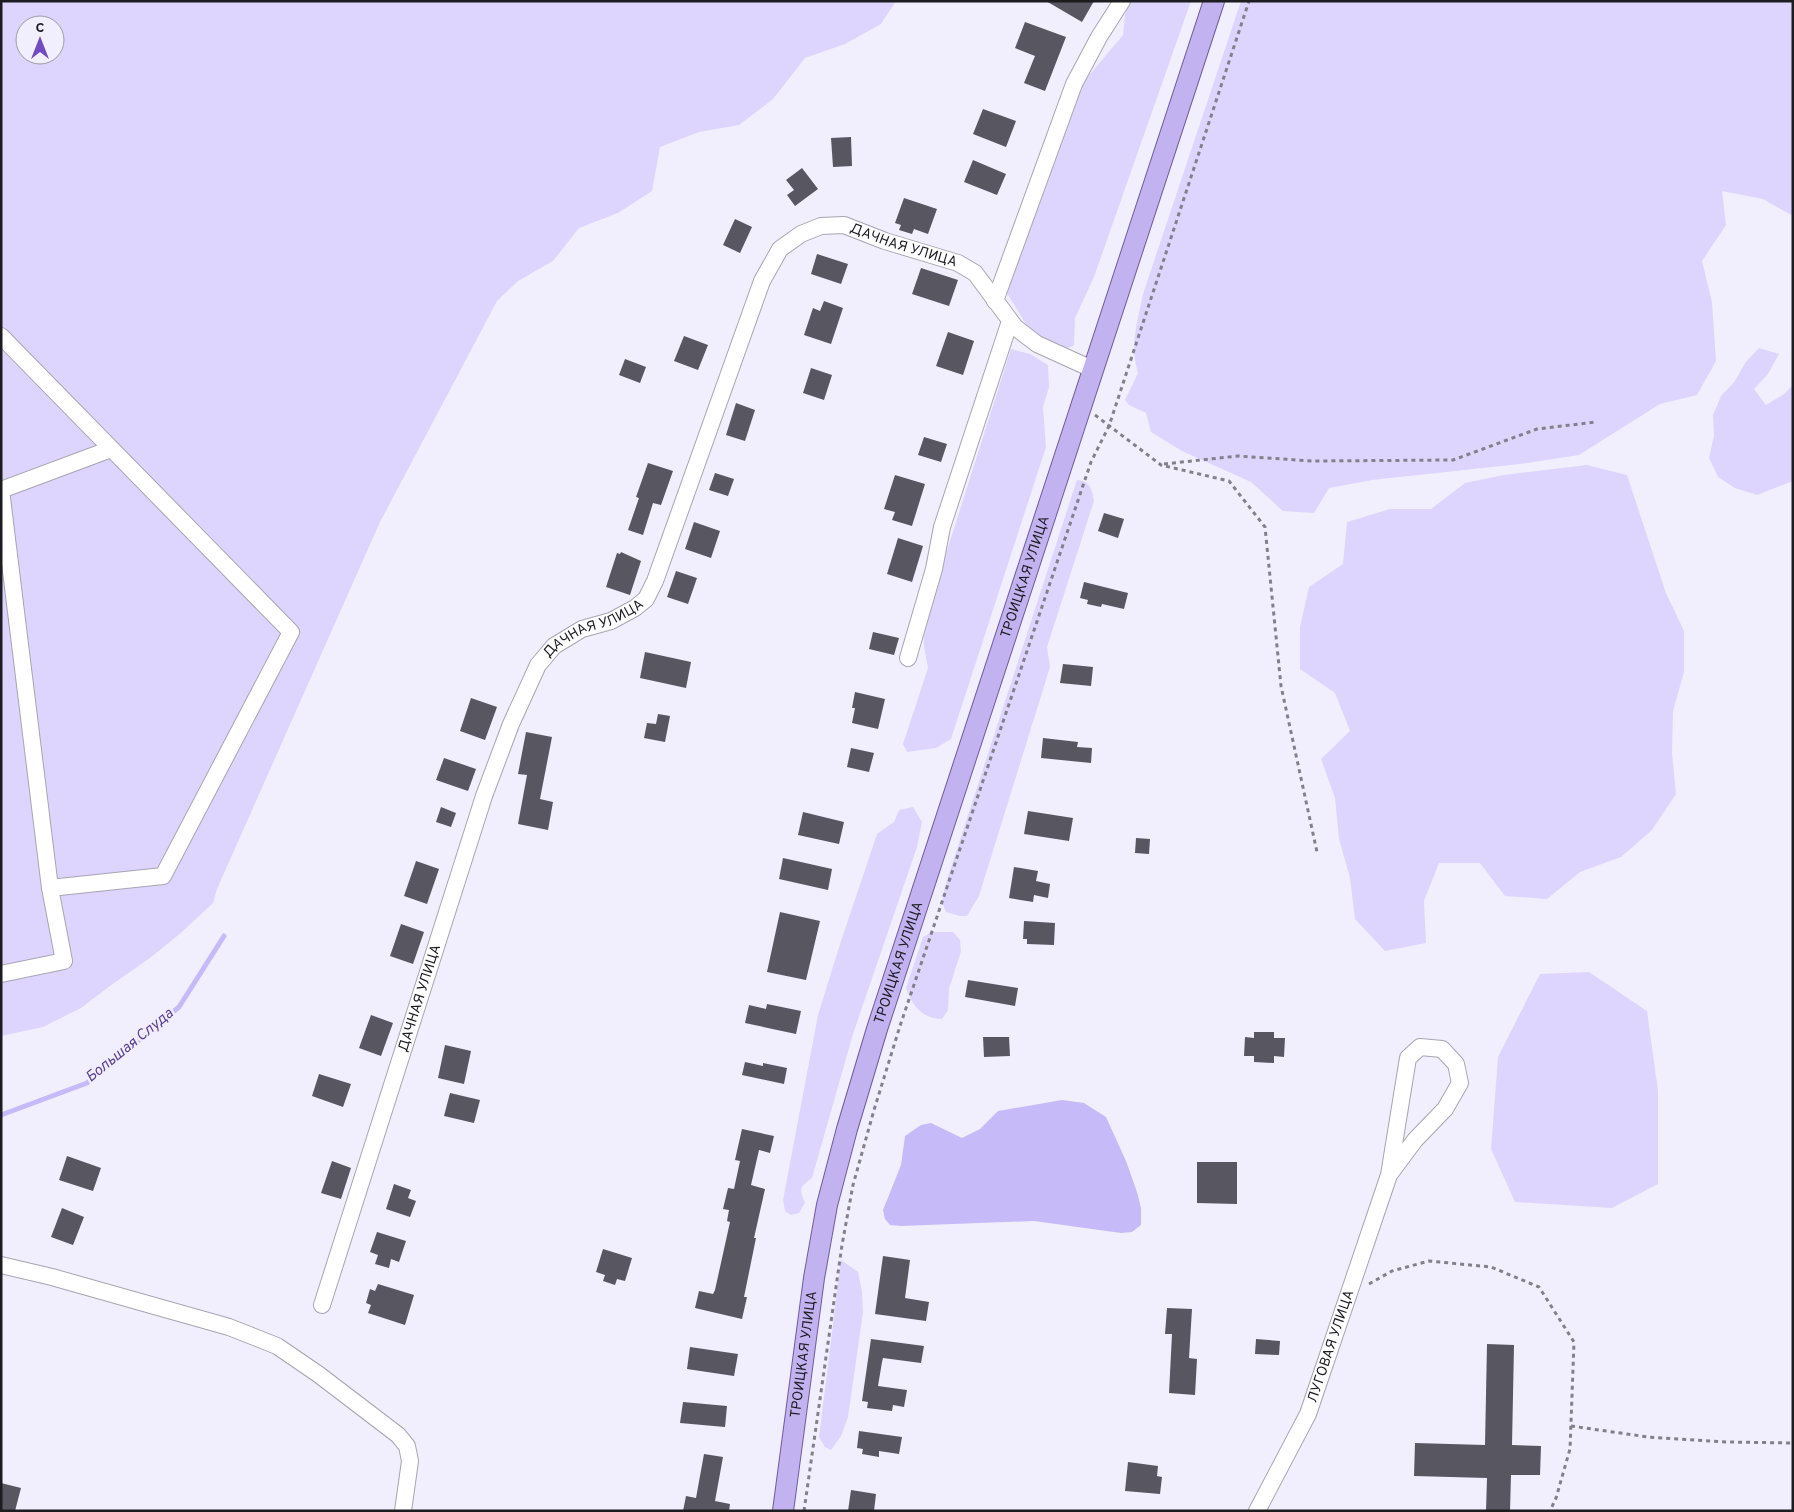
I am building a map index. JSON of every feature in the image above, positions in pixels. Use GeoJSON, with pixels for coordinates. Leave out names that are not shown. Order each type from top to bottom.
{"type":"FeatureCollection","features":[{"type":"Feature","properties":{"kind":"main road","name":"ТРОИЦКАЯ УЛИЦА"},"geometry":{"type":"LineString","coordinates":[[782,1511],[816,1269],[827,1205],[847,1129],[877,1030],[1080,404],[1214,1]]}},
{"type":"Feature","properties":{"kind":"street"},"geometry":{"type":"LineString","coordinates":[[995,301],[1074,84],[1122,1]]}},
{"type":"Feature","properties":{"kind":"street","name":"ДАЧНАЯ УЛИЦА"},"geometry":{"type":"LineString","coordinates":[[322,1305],[484,796],[511,724],[538,665],[554,646],[582,629],[611,621],[636,608],[646,599],[655,581],[762,281],[780,249],[801,234],[821,226],[844,225],[885,241],[958,263],[975,273],[1015,327],[1037,344],[1092,369]]}},
{"type":"Feature","properties":{"kind":"street"},"geometry":{"type":"LineString","coordinates":[[908,658],[934,569],[942,527],[1010,321]]}},
{"type":"Feature","properties":{"kind":"street"},"geometry":{"type":"LineString","coordinates":[[1,336],[291,632],[163,876],[50,888]]}},
{"type":"Feature","properties":{"kind":"street"},"geometry":{"type":"LineString","coordinates":[[1,974],[64,961],[50,888],[1,490],[111,449]]}},
{"type":"Feature","properties":{"kind":"street","name":"ЛУГОВАЯ УЛИЦА"},"geometry":{"type":"LineString","coordinates":[[1258,1511],[1308,1414],[1388,1175],[1408,1058],[1420,1047],[1442,1049],[1456,1064],[1460,1083],[1445,1109],[1415,1140],[1388,1175]]}},
{"type":"Feature","properties":{"kind":"street"},"geometry":{"type":"LineString","coordinates":[[1,1266],[52,1277],[229,1327],[276,1346],[318,1374],[398,1436],[407,1446],[410,1460],[403,1511]]}},
{"type":"Feature","properties":{"kind":"path"},"geometry":{"type":"LineString","coordinates":[[804,1511],[842,1245],[854,1185],[871,1120],[900,1026],[1091,462],[1109,426],[1249,1]]}},
{"type":"Feature","properties":{"kind":"path"},"geometry":{"type":"LineString","coordinates":[[1080,404],[1161,464],[1229,481],[1265,527],[1281,686],[1317,852]]}},
{"type":"Feature","properties":{"kind":"path"},"geometry":{"type":"LineString","coordinates":[[1161,464],[1238,456],[1312,461],[1453,460],[1537,428],[1596,422]]}},
{"type":"Feature","properties":{"kind":"path"},"geometry":{"type":"LineString","coordinates":[[1348,1295],[1392,1271],[1428,1261],[1491,1267],[1539,1287],[1574,1342],[1570,1449],[1556,1498],[1550,1511]]}},
{"type":"Feature","properties":{"kind":"path"},"geometry":{"type":"LineString","coordinates":[[1571,1426],[1648,1437],[1726,1442],[1793,1443]]}},
{"type":"Feature","properties":{"kind":"shaded area"},"geometry":{"type":"Polygon","coordinates":[[[1,1],[896,1],[881,24],[845,44],[805,58],[773,99],[739,125],[699,132],[660,147],[652,191],[618,213],[579,228],[553,261],[518,281],[497,301],[380,522],[217,889],[213,903],[150,958],[81,1008],[43,1027],[1,1036],[1,1]]]}},
{"type":"Feature","properties":{"kind":"shaded area"},"geometry":{"type":"Polygon","coordinates":[[[1128,1],[1191,1],[1094,277],[1075,318],[1074,345],[1064,349],[1049,345],[1035,336],[1006,292],[1081,85],[1123,35],[1128,1]]]}},
{"type":"Feature","properties":{"kind":"shaded area"},"geometry":{"type":"Polygon","coordinates":[[[1241,1],[1793,1],[1793,216],[1763,199],[1722,191],[1726,225],[1702,261],[1712,302],[1716,361],[1697,395],[1660,404],[1579,455],[1520,464],[1372,480],[1329,488],[1314,513],[1283,511],[1251,482],[1182,451],[1151,432],[1146,413],[1129,405],[1125,400],[1138,373],[1135,362],[1134,342],[1143,294],[1241,1]]]}},
{"type":"Feature","properties":{"kind":"shaded area"},"geometry":{"type":"Polygon","coordinates":[[[1759,348],[1779,354],[1768,374],[1754,389],[1766,405],[1784,394],[1793,385],[1793,481],[1757,495],[1735,488],[1718,477],[1709,458],[1714,436],[1713,415],[1721,396],[1735,381],[1745,363],[1759,348]]]}},
{"type":"Feature","properties":{"kind":"shaded area"},"geometry":{"type":"Polygon","coordinates":[[[1011,349],[1030,354],[1048,365],[1049,387],[1043,407],[1046,447],[951,739],[936,748],[907,752],[903,744],[928,668],[923,626],[1011,349]]]}},
{"type":"Feature","properties":{"kind":"shaded area"},"geometry":{"type":"Polygon","coordinates":[[[1587,465],[1627,475],[1666,593],[1684,631],[1684,672],[1673,711],[1672,753],[1676,794],[1652,830],[1621,857],[1580,872],[1547,899],[1505,896],[1480,863],[1439,863],[1424,901],[1426,943],[1385,951],[1355,919],[1350,878],[1339,839],[1335,798],[1321,759],[1350,731],[1335,693],[1300,669],[1300,627],[1309,587],[1343,564],[1347,522],[1390,509],[1431,509],[1465,483],[1504,475],[1587,465]]]}},
{"type":"Feature","properties":{"kind":"shaded area"},"geometry":{"type":"Polygon","coordinates":[[[1077,480],[1085,482],[1090,486],[1094,501],[1047,647],[1050,667],[979,896],[967,916],[946,912],[942,902],[945,886],[1077,480]]]}},
{"type":"Feature","properties":{"kind":"shaded area"},"geometry":{"type":"Polygon","coordinates":[[[913,807],[922,822],[917,847],[853,1034],[812,1178],[801,1189],[805,1203],[799,1213],[791,1215],[785,1211],[783,1200],[818,1015],[877,834],[894,822],[899,810],[913,807]]]}},
{"type":"Feature","properties":{"kind":"shaded area"},"geometry":{"type":"Polygon","coordinates":[[[932,932],[953,932],[960,940],[961,951],[949,989],[948,1010],[942,1019],[929,1017],[919,1010],[911,1000],[906,988],[923,937],[932,932]]]}},
{"type":"Feature","properties":{"kind":"shaded area"},"geometry":{"type":"Polygon","coordinates":[[[1589,972],[1647,1011],[1658,1091],[1658,1184],[1612,1208],[1515,1202],[1491,1149],[1498,1057],[1540,974],[1589,972]]]}},
{"type":"Feature","properties":{"kind":"shaded area"},"geometry":{"type":"Polygon","coordinates":[[[1062,1100],[1084,1103],[1106,1117],[1126,1161],[1141,1208],[1141,1225],[1132,1232],[1121,1233],[1034,1221],[901,1226],[890,1225],[885,1219],[883,1210],[901,1165],[905,1136],[921,1125],[931,1123],[962,1138],[980,1129],[998,1111],[1062,1100]]]}},
{"type":"Feature","properties":{"kind":"shaded area"},"geometry":{"type":"Polygon","coordinates":[[[841,1260],[858,1272],[863,1312],[848,1417],[841,1436],[831,1450],[825,1447],[819,1437],[841,1260]]]}},
{"type":"Feature","properties":{"kind":"building"},"geometry":{"type":"Polygon","coordinates":[[[1046,1],[1094,1],[1082,22],[1046,1]]]}},
{"type":"Feature","properties":{"kind":"building"},"geometry":{"type":"Polygon","coordinates":[[[1025,22],[1066,37],[1045,91],[1024,83],[1035,56],[1015,48],[1025,22]]]}},
{"type":"Feature","properties":{"kind":"building"},"geometry":{"type":"Polygon","coordinates":[[[983,109],[1016,121],[1006,147],[973,134],[983,109]]]}},
{"type":"Feature","properties":{"kind":"building"},"geometry":{"type":"Polygon","coordinates":[[[851,137],[852,166],[833,167],[831,138],[851,137]]]}},
{"type":"Feature","properties":{"kind":"building"},"geometry":{"type":"Polygon","coordinates":[[[973,160],[1006,174],[997,195],[964,182],[973,160]]]}},
{"type":"Feature","properties":{"kind":"building"},"geometry":{"type":"Polygon","coordinates":[[[802,168],[818,189],[795,206],[787,195],[794,190],[786,180],[802,168]]]}},
{"type":"Feature","properties":{"kind":"building"},"geometry":{"type":"Polygon","coordinates":[[[904,198],[937,209],[928,234],[914,229],[912,234],[899,230],[901,225],[895,223],[904,198]]]}},
{"type":"Feature","properties":{"kind":"building"},"geometry":{"type":"Polygon","coordinates":[[[735,219],[752,227],[740,253],[723,245],[735,219]]]}},
{"type":"Feature","properties":{"kind":"building"},"geometry":{"type":"Polygon","coordinates":[[[817,254],[848,264],[841,284],[811,274],[817,254]]]}},
{"type":"Feature","properties":{"kind":"building"},"geometry":{"type":"Polygon","coordinates":[[[921,268],[958,280],[949,306],[912,294],[921,268]]]}},
{"type":"Feature","properties":{"kind":"building"},"geometry":{"type":"Polygon","coordinates":[[[824,301],[843,308],[831,344],[804,335],[813,308],[820,311],[824,301]]]}},
{"type":"Feature","properties":{"kind":"building"},"geometry":{"type":"Polygon","coordinates":[[[948,332],[974,341],[963,375],[936,366],[948,332]]]}},
{"type":"Feature","properties":{"kind":"building"},"geometry":{"type":"Polygon","coordinates":[[[684,336],[708,345],[698,370],[674,361],[684,336]]]}},
{"type":"Feature","properties":{"kind":"building"},"geometry":{"type":"Polygon","coordinates":[[[625,359],[646,367],[640,383],[619,375],[625,359]]]}},
{"type":"Feature","properties":{"kind":"building"},"geometry":{"type":"Polygon","coordinates":[[[811,368],[832,375],[824,400],[803,393],[811,368]]]}},
{"type":"Feature","properties":{"kind":"building"},"geometry":{"type":"Polygon","coordinates":[[[736,403],[755,410],[745,441],[726,435],[736,403]]]}},
{"type":"Feature","properties":{"kind":"building"},"geometry":{"type":"Polygon","coordinates":[[[924,437],[947,444],[941,462],[918,455],[924,437]]]}},
{"type":"Feature","properties":{"kind":"building"},"geometry":{"type":"Polygon","coordinates":[[[648,463],[673,471],[661,505],[653,503],[643,535],[628,530],[639,498],[636,497],[648,463]]]}},
{"type":"Feature","properties":{"kind":"building"},"geometry":{"type":"Polygon","coordinates":[[[715,473],[734,479],[728,496],[709,490],[715,473]]]}},
{"type":"Feature","properties":{"kind":"building"},"geometry":{"type":"Polygon","coordinates":[[[895,475],[925,484],[912,526],[892,520],[895,512],[884,509],[895,475]]]}},
{"type":"Feature","properties":{"kind":"building"},"geometry":{"type":"Polygon","coordinates":[[[1104,513],[1124,519],[1118,538],[1098,531],[1104,513]]]}},
{"type":"Feature","properties":{"kind":"building"},"geometry":{"type":"Polygon","coordinates":[[[694,522],[720,531],[711,558],[685,549],[694,522]]]}},
{"type":"Feature","properties":{"kind":"building"},"geometry":{"type":"Polygon","coordinates":[[[898,538],[923,546],[912,582],[887,574],[898,538]]]}},
{"type":"Feature","properties":{"kind":"building"},"geometry":{"type":"Polygon","coordinates":[[[621,552],[641,561],[630,595],[606,587],[617,553],[620,554],[621,552]]]}},
{"type":"Feature","properties":{"kind":"building"},"geometry":{"type":"Polygon","coordinates":[[[676,571],[697,578],[688,604],[667,597],[676,571]]]}},
{"type":"Feature","properties":{"kind":"building"},"geometry":{"type":"Polygon","coordinates":[[[1084,582],[1128,593],[1124,609],[1102,604],[1101,607],[1087,604],[1088,600],[1080,598],[1084,582]]]}},
{"type":"Feature","properties":{"kind":"building"},"geometry":{"type":"Polygon","coordinates":[[[873,632],[899,638],[894,655],[869,649],[873,632]]]}},
{"type":"Feature","properties":{"kind":"building"},"geometry":{"type":"Polygon","coordinates":[[[645,652],[691,662],[686,688],[640,678],[645,652]]]}},
{"type":"Feature","properties":{"kind":"building"},"geometry":{"type":"Polygon","coordinates":[[[1063,664],[1093,667],[1091,686],[1060,683],[1063,664]]]}},
{"type":"Feature","properties":{"kind":"building"},"geometry":{"type":"Polygon","coordinates":[[[855,692],[885,699],[878,729],[852,723],[855,708],[852,708],[855,692]]]}},
{"type":"Feature","properties":{"kind":"building"},"geometry":{"type":"Polygon","coordinates":[[[471,698],[497,707],[485,740],[460,731],[471,698]]]}},
{"type":"Feature","properties":{"kind":"building"},"geometry":{"type":"Polygon","coordinates":[[[658,714],[670,716],[665,742],[644,738],[647,723],[656,724],[658,714]]]}},
{"type":"Feature","properties":{"kind":"building"},"geometry":{"type":"Polygon","coordinates":[[[526,732],[552,737],[540,799],[553,802],[548,830],[518,824],[527,775],[518,774],[526,732]]]}},
{"type":"Feature","properties":{"kind":"building"},"geometry":{"type":"Polygon","coordinates":[[[1043,738],[1078,742],[1077,747],[1092,748],[1091,763],[1041,758],[1043,738]]]}},
{"type":"Feature","properties":{"kind":"building"},"geometry":{"type":"Polygon","coordinates":[[[851,748],[874,753],[869,772],[847,767],[851,748]]]}},
{"type":"Feature","properties":{"kind":"building"},"geometry":{"type":"Polygon","coordinates":[[[444,758],[476,769],[468,791],[436,780],[444,758]]]}},
{"type":"Feature","properties":{"kind":"building"},"geometry":{"type":"Polygon","coordinates":[[[441,807],[456,813],[451,827],[436,822],[441,807]]]}},
{"type":"Feature","properties":{"kind":"building"},"geometry":{"type":"Polygon","coordinates":[[[1028,811],[1073,818],[1069,841],[1024,834],[1028,811]]]}},
{"type":"Feature","properties":{"kind":"building"},"geometry":{"type":"Polygon","coordinates":[[[803,812],[844,822],[839,844],[798,835],[803,812]]]}},
{"type":"Feature","properties":{"kind":"building"},"geometry":{"type":"Polygon","coordinates":[[[1136,838],[1150,839],[1149,854],[1135,853],[1136,838]]]}},
{"type":"Feature","properties":{"kind":"building"},"geometry":{"type":"Polygon","coordinates":[[[783,858],[832,869],[828,890],[779,879],[783,858]]]}},
{"type":"Feature","properties":{"kind":"building"},"geometry":{"type":"Polygon","coordinates":[[[416,861],[439,869],[427,904],[404,896],[416,861]]]}},
{"type":"Feature","properties":{"kind":"building"},"geometry":{"type":"Polygon","coordinates":[[[1014,867],[1038,871],[1036,881],[1050,884],[1048,898],[1034,895],[1033,902],[1009,898],[1014,867]]]}},
{"type":"Feature","properties":{"kind":"building"},"geometry":{"type":"Polygon","coordinates":[[[780,912],[820,921],[806,980],[767,972],[780,912]]]}},
{"type":"Feature","properties":{"kind":"building"},"geometry":{"type":"Polygon","coordinates":[[[1024,921],[1055,923],[1054,945],[1027,944],[1027,939],[1023,939],[1024,921]]]}},
{"type":"Feature","properties":{"kind":"building"},"geometry":{"type":"Polygon","coordinates":[[[401,924],[424,932],[413,964],[390,956],[401,924]]]}},
{"type":"Feature","properties":{"kind":"building"},"geometry":{"type":"Polygon","coordinates":[[[968,980],[1018,988],[1015,1006],[965,997],[968,980]]]}},
{"type":"Feature","properties":{"kind":"building"},"geometry":{"type":"Polygon","coordinates":[[[767,1004],[801,1011],[796,1034],[745,1023],[749,1005],[766,1009],[767,1004]]]}},
{"type":"Feature","properties":{"kind":"building"},"geometry":{"type":"Polygon","coordinates":[[[371,1015],[393,1023],[381,1056],[359,1048],[371,1015]]]}},
{"type":"Feature","properties":{"kind":"building"},"geometry":{"type":"Polygon","coordinates":[[[1254,1032],[1274,1032],[1274,1038],[1285,1038],[1284,1057],[1274,1056],[1274,1063],[1254,1062],[1254,1056],[1244,1056],[1245,1037],[1254,1038],[1254,1032]]]}},
{"type":"Feature","properties":{"kind":"building"},"geometry":{"type":"Polygon","coordinates":[[[983,1037],[1009,1037],[1010,1056],[984,1057],[983,1037]]]}},
{"type":"Feature","properties":{"kind":"building"},"geometry":{"type":"Polygon","coordinates":[[[445,1045],[471,1051],[464,1084],[438,1078],[445,1045]]]}},
{"type":"Feature","properties":{"kind":"building"},"geometry":{"type":"Polygon","coordinates":[[[745,1062],[763,1066],[763,1063],[787,1068],[784,1084],[742,1075],[745,1062]]]}},
{"type":"Feature","properties":{"kind":"building"},"geometry":{"type":"Polygon","coordinates":[[[319,1074],[351,1084],[343,1107],[312,1096],[319,1074]]]}},
{"type":"Feature","properties":{"kind":"building"},"geometry":{"type":"Polygon","coordinates":[[[450,1093],[480,1100],[474,1123],[444,1116],[450,1093]]]}},
{"type":"Feature","properties":{"kind":"building"},"geometry":{"type":"Polygon","coordinates":[[[742,1129],[774,1136],[770,1153],[759,1150],[751,1185],[765,1189],[754,1238],[756,1238],[744,1297],[747,1297],[742,1319],[695,1308],[699,1291],[713,1294],[715,1290],[730,1222],[727,1221],[729,1210],[723,1209],[728,1188],[734,1189],[740,1161],[735,1160],[742,1129]]]}},
{"type":"Feature","properties":{"kind":"building"},"geometry":{"type":"Polygon","coordinates":[[[67,1156],[101,1168],[93,1191],[59,1180],[67,1156]]]}},
{"type":"Feature","properties":{"kind":"building"},"geometry":{"type":"Polygon","coordinates":[[[332,1161],[351,1168],[341,1199],[321,1193],[332,1161]]]}},
{"type":"Feature","properties":{"kind":"building"},"geometry":{"type":"Polygon","coordinates":[[[1197,1162],[1237,1162],[1237,1204],[1197,1203],[1197,1162]]]}},
{"type":"Feature","properties":{"kind":"building"},"geometry":{"type":"Polygon","coordinates":[[[394,1184],[411,1190],[408,1198],[416,1201],[410,1217],[386,1209],[394,1184]]]}},
{"type":"Feature","properties":{"kind":"building"},"geometry":{"type":"Polygon","coordinates":[[[62,1208],[84,1217],[73,1245],[51,1237],[62,1208]]]}},
{"type":"Feature","properties":{"kind":"building"},"geometry":{"type":"Polygon","coordinates":[[[377,1232],[406,1241],[399,1262],[391,1259],[389,1268],[375,1264],[378,1255],[370,1252],[377,1232]]]}},
{"type":"Feature","properties":{"kind":"building"},"geometry":{"type":"Polygon","coordinates":[[[603,1249],[632,1258],[625,1281],[617,1279],[615,1285],[603,1281],[605,1275],[596,1272],[603,1249]]]}},
{"type":"Feature","properties":{"kind":"building"},"geometry":{"type":"Polygon","coordinates":[[[883,1256],[910,1260],[905,1298],[929,1302],[926,1321],[875,1314],[883,1256]]]}},
{"type":"Feature","properties":{"kind":"building"},"geometry":{"type":"Polygon","coordinates":[[[378,1284],[414,1295],[405,1325],[368,1313],[371,1305],[366,1303],[370,1289],[375,1291],[378,1284]]]}},
{"type":"Feature","properties":{"kind":"building"},"geometry":{"type":"Polygon","coordinates":[[[1167,1308],[1192,1309],[1189,1358],[1197,1359],[1195,1395],[1169,1393],[1172,1334],[1165,1334],[1167,1308]]]}},
{"type":"Feature","properties":{"kind":"building"},"geometry":{"type":"Polygon","coordinates":[[[871,1339],[924,1346],[921,1363],[883,1358],[878,1386],[907,1390],[904,1407],[893,1405],[892,1411],[867,1408],[868,1402],[862,1401],[871,1339]]]}},
{"type":"Feature","properties":{"kind":"building"},"geometry":{"type":"Polygon","coordinates":[[[1256,1339],[1280,1341],[1279,1355],[1255,1354],[1256,1339]]]}},
{"type":"Feature","properties":{"kind":"building"},"geometry":{"type":"Polygon","coordinates":[[[1487,1344],[1514,1345],[1512,1445],[1541,1446],[1540,1475],[1511,1475],[1510,1511],[1486,1511],[1487,1478],[1414,1476],[1415,1443],[1485,1445],[1487,1344]]]}},
{"type":"Feature","properties":{"kind":"building"},"geometry":{"type":"Polygon","coordinates":[[[690,1347],[738,1354],[734,1376],[687,1369],[690,1347]]]}},
{"type":"Feature","properties":{"kind":"building"},"geometry":{"type":"Polygon","coordinates":[[[683,1402],[727,1406],[725,1427],[680,1423],[683,1402]]]}},
{"type":"Feature","properties":{"kind":"building"},"geometry":{"type":"Polygon","coordinates":[[[859,1431],[902,1437],[899,1454],[879,1451],[879,1457],[862,1454],[863,1449],[857,1448],[859,1431]]]}},
{"type":"Feature","properties":{"kind":"building"},"geometry":{"type":"Polygon","coordinates":[[[704,1454],[723,1457],[715,1501],[730,1504],[729,1511],[683,1511],[686,1496],[696,1498],[704,1454]]]}},
{"type":"Feature","properties":{"kind":"building"},"geometry":{"type":"Polygon","coordinates":[[[1128,1462],[1158,1466],[1157,1476],[1162,1477],[1160,1494],[1125,1491],[1128,1462]]]}},
{"type":"Feature","properties":{"kind":"building"},"geometry":{"type":"Polygon","coordinates":[[[1,1483],[21,1488],[15,1511],[1,1511],[1,1483]]]}},
{"type":"Feature","properties":{"kind":"building"},"geometry":{"type":"Polygon","coordinates":[[[851,1490],[876,1494],[874,1511],[848,1511],[851,1490]]]}},
{"type":"Feature","properties":{"kind":"waterway","name":"Большая Слуда"},"geometry":{"type":"LineString","coordinates":[[1,1115],[87,1083],[179,1007],[224,936]]}}]}
